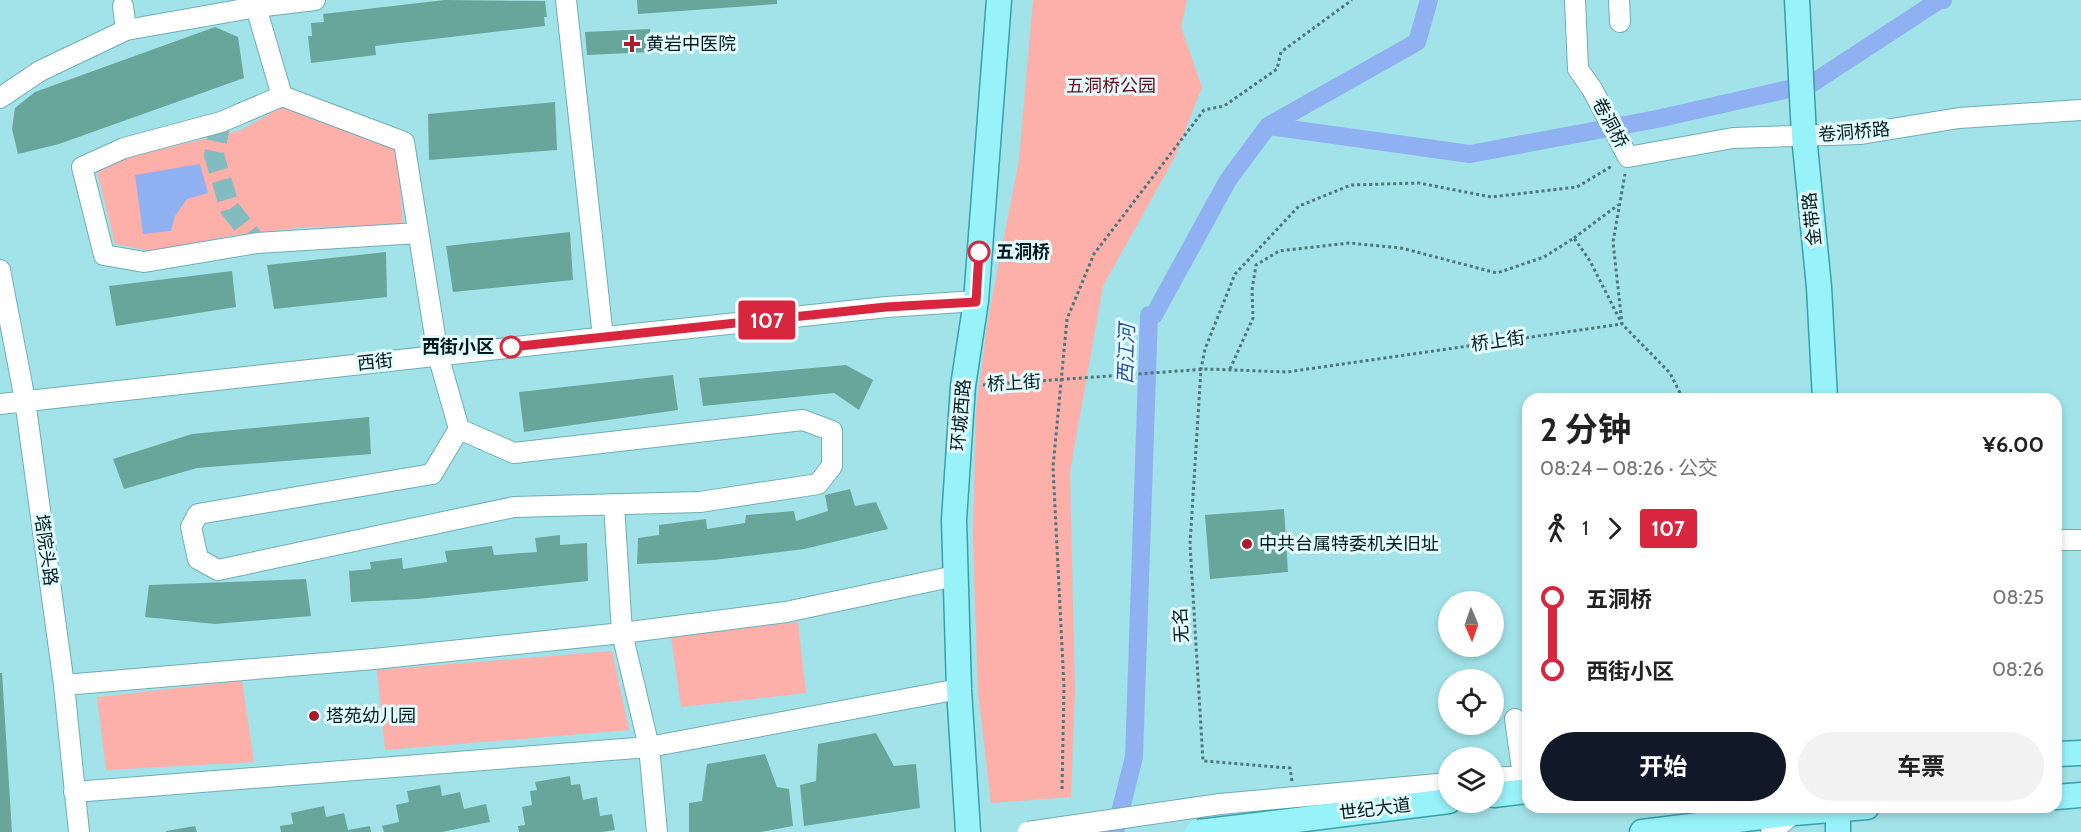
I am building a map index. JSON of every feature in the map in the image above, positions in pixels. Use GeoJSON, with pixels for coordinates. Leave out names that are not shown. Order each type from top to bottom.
{"type":"FeatureCollection","features":[{"type":"Feature","properties":{"kind":"main road","name":"环城西路"},"geometry":{"type":"LineString","coordinates":[[968,832],[959,689],[954,520],[963,386],[976,302],[999,0]]}},
{"type":"Feature","properties":{"kind":"main road","name":"金带路"},"geometry":{"type":"LineString","coordinates":[[1797,0],[1804,136],[1819,286],[1825,393]]}},
{"type":"Feature","properties":{"kind":"main road"},"geometry":{"type":"LineString","coordinates":[[2062,754],[2081,753]]}},
{"type":"Feature","properties":{"kind":"main road"},"geometry":{"type":"LineString","coordinates":[[1504,791],[1522,783]]}},
{"type":"Feature","properties":{"kind":"main road"},"geometry":{"type":"LineString","coordinates":[[2062,797],[2081,795]]}},
{"type":"Feature","properties":{"kind":"main road","name":"世纪大道"},"geometry":{"type":"LineString","coordinates":[[1198,832],[1241,827],[1298,808],[1438,802]]}},
{"type":"Feature","properties":{"kind":"main road"},"geometry":{"type":"LineString","coordinates":[[1642,832],[1794,813],[1838,816]]}},
{"type":"Feature","properties":{"kind":"street"},"geometry":{"type":"LineString","coordinates":[[0,98],[40,71],[126,30],[256,7],[315,0]]}},
{"type":"Feature","properties":{"kind":"street"},"geometry":{"type":"LineString","coordinates":[[566,0],[603,337]]}},
{"type":"Feature","properties":{"kind":"street","name":"卷洞桥"},"geometry":{"type":"LineString","coordinates":[[1575,0],[1578,69],[1592,89],[1628,157]]}},
{"type":"Feature","properties":{"kind":"street"},"geometry":{"type":"LineString","coordinates":[[1619,0],[1620,22]]}},
{"type":"Feature","properties":{"kind":"street"},"geometry":{"type":"LineString","coordinates":[[123,6],[126,30]]}},
{"type":"Feature","properties":{"kind":"street"},"geometry":{"type":"LineString","coordinates":[[256,7],[282,96]]}},
{"type":"Feature","properties":{"kind":"street"},"geometry":{"type":"LineString","coordinates":[[418,232],[257,243],[144,262],[104,255],[82,167],[124,148],[221,122],[282,96],[404,142],[438,355],[459,429],[432,474],[198,514],[191,528],[198,558],[219,570],[514,507],[700,502],[818,484],[832,466],[832,431],[803,420],[514,453],[459,429]]}},
{"type":"Feature","properties":{"kind":"street","name":"卷洞桥路"},"geometry":{"type":"LineString","coordinates":[[1628,157],[1733,138],[1861,134],[1959,118],[2081,110]]}},
{"type":"Feature","properties":{"kind":"street","name":"塔院头路"},"geometry":{"type":"LineString","coordinates":[[0,270],[26,400],[64,685],[79,832]]}},
{"type":"Feature","properties":{"kind":"street","name":"西街"},"geometry":{"type":"LineString","coordinates":[[0,404],[886,307],[976,302]]}},
{"type":"Feature","properties":{"kind":"street"},"geometry":{"type":"LineString","coordinates":[[614,504],[622,633],[649,747],[657,832]]}},
{"type":"Feature","properties":{"kind":"street"},"geometry":{"type":"LineString","coordinates":[[2062,540],[2081,540]]}},
{"type":"Feature","properties":{"kind":"street"},"geometry":{"type":"LineString","coordinates":[[64,685],[374,659],[622,633],[786,612],[954,576]]}},
{"type":"Feature","properties":{"kind":"street"},"geometry":{"type":"LineString","coordinates":[[74,792],[649,747],[959,689]]}},
{"type":"Feature","properties":{"kind":"street"},"geometry":{"type":"LineString","coordinates":[[1515,719],[1522,755]]}},
{"type":"Feature","properties":{"kind":"street"},"geometry":{"type":"LineString","coordinates":[[1504,779],[1522,781]]}},
{"type":"Feature","properties":{"kind":"street"},"geometry":{"type":"LineString","coordinates":[[1028,832],[1220,804],[1298,808],[1438,785]]}},
{"type":"Feature","properties":{"kind":"street"},"geometry":{"type":"LineString","coordinates":[[1771,832],[1794,813]]}},
{"type":"Feature","properties":{"kind":"path"},"geometry":{"type":"LineString","coordinates":[[1062,789],[1064,687],[1053,468],[1064,380],[1067,319],[1094,254],[1204,110],[1224,106],[1277,69],[1281,52],[1352,0]]}},
{"type":"Feature","properties":{"kind":"path"},"geometry":{"type":"LineString","coordinates":[[1064,380],[1201,369],[1205,349],[1235,274],[1299,206],[1351,185],[1419,183],[1491,197],[1577,187],[1628,157]]}},
{"type":"Feature","properties":{"kind":"path"},"geometry":{"type":"LineString","coordinates":[[1622,324],[1612,242],[1628,157]]}},
{"type":"Feature","properties":{"kind":"path"},"geometry":{"type":"LineString","coordinates":[[1230,369],[1253,318],[1252,290],[1256,265],[1279,250],[1348,243],[1401,248],[1497,273],[1544,257],[1619,204]]}},
{"type":"Feature","properties":{"kind":"path"},"geometry":{"type":"LineString","coordinates":[[1574,238],[1590,261],[1622,324],[1670,373],[1680,393]]}},
{"type":"Feature","properties":{"kind":"path","name":"桥上街"},"geometry":{"type":"LineString","coordinates":[[1201,369],[1287,372],[1622,324]]}},
{"type":"Feature","properties":{"kind":"path","name":"无名"},"geometry":{"type":"LineString","coordinates":[[1201,369],[1190,544],[1203,761],[1290,768],[1298,808]]}},
{"type":"Feature","properties":{"kind":"path","name":"桥上街"},"geometry":{"type":"LineString","coordinates":[[963,386],[1064,380]]}},
{"type":"Feature","properties":{"kind":"green space","name":"五洞桥公园"},"geometry":{"type":"Polygon","coordinates":[[[1033,0],[1187,0],[1181,27],[1202,87],[1175,157],[1103,286],[1070,472],[1075,690],[1071,797],[991,803],[978,692],[973,536],[976,411],[988,319],[1019,160],[1033,0]]]}},
{"type":"Feature","properties":{"kind":"green space"},"geometry":{"type":"Polygon","coordinates":[[[282,107],[397,148],[403,225],[307,227],[235,235],[151,251],[115,244],[97,171],[133,156],[241,130],[282,107]]]}},
{"type":"Feature","properties":{"kind":"green space"},"geometry":{"type":"Polygon","coordinates":[[[798,622],[806,693],[681,707],[671,637],[798,622]]]}},
{"type":"Feature","properties":{"kind":"green space"},"geometry":{"type":"Polygon","coordinates":[[[612,651],[629,730],[385,750],[377,670],[612,651]]]}},
{"type":"Feature","properties":{"kind":"green space"},"geometry":{"type":"Polygon","coordinates":[[[242,681],[254,762],[106,770],[97,697],[242,681]]]}},
{"type":"Feature","properties":{"kind":"water"},"geometry":{"type":"Polygon","coordinates":[[[200,164],[208,193],[187,199],[175,216],[171,231],[143,234],[135,175],[200,164]]]}},
{"type":"Feature","properties":{"kind":"building"},"geometry":{"type":"Polygon","coordinates":[[[445,0],[545,1],[547,17],[544,17],[545,26],[375,46],[376,55],[311,63],[308,36],[312,36],[311,23],[324,22],[323,14],[445,0]]]}},
{"type":"Feature","properties":{"kind":"building"},"geometry":{"type":"Polygon","coordinates":[[[637,0],[777,0],[777,4],[638,14],[637,0]]]}},
{"type":"Feature","properties":{"kind":"building"},"geometry":{"type":"Polygon","coordinates":[[[215,27],[238,37],[244,78],[59,144],[18,154],[12,129],[15,108],[35,92],[215,27]]]}},
{"type":"Feature","properties":{"kind":"building"},"geometry":{"type":"Polygon","coordinates":[[[650,29],[652,52],[587,55],[585,32],[650,29]]]}},
{"type":"Feature","properties":{"kind":"building"},"geometry":{"type":"Polygon","coordinates":[[[555,102],[557,150],[429,160],[428,114],[555,102]]]}},
{"type":"Feature","properties":{"kind":"building"},"geometry":{"type":"Polygon","coordinates":[[[570,232],[573,280],[453,292],[446,246],[570,232]]]}},
{"type":"Feature","properties":{"kind":"building"},"geometry":{"type":"Polygon","coordinates":[[[386,252],[387,297],[274,309],[267,265],[386,252]]]}},
{"type":"Feature","properties":{"kind":"building"},"geometry":{"type":"Polygon","coordinates":[[[232,271],[236,307],[116,326],[109,286],[232,271]]]}},
{"type":"Feature","properties":{"kind":"building"},"geometry":{"type":"Polygon","coordinates":[[[846,365],[873,380],[859,410],[834,393],[703,406],[699,378],[846,365]]]}},
{"type":"Feature","properties":{"kind":"building"},"geometry":{"type":"Polygon","coordinates":[[[673,375],[678,410],[524,432],[519,392],[673,375]]]}},
{"type":"Feature","properties":{"kind":"building"},"geometry":{"type":"Polygon","coordinates":[[[369,417],[371,454],[197,468],[124,489],[113,459],[192,434],[369,417]]]}},
{"type":"Feature","properties":{"kind":"building"},"geometry":{"type":"Polygon","coordinates":[[[850,489],[855,506],[876,502],[888,529],[804,549],[714,560],[637,564],[638,538],[659,535],[659,525],[706,519],[707,529],[745,523],[746,515],[794,511],[796,521],[828,511],[825,495],[850,489]]]}},
{"type":"Feature","properties":{"kind":"building","name":"中共台属特委机关旧址"},"geometry":{"type":"Polygon","coordinates":[[[1284,509],[1288,572],[1210,579],[1205,515],[1284,509]]]}},
{"type":"Feature","properties":{"kind":"building"},"geometry":{"type":"Polygon","coordinates":[[[560,535],[560,545],[587,543],[588,581],[418,599],[351,602],[349,571],[371,569],[370,562],[402,558],[403,569],[447,562],[445,551],[492,546],[494,555],[537,552],[535,538],[560,535]]]}},
{"type":"Feature","properties":{"kind":"building"},"geometry":{"type":"Polygon","coordinates":[[[306,579],[311,616],[215,624],[145,617],[149,585],[306,579]]]}},
{"type":"Feature","properties":{"kind":"building"},"geometry":{"type":"Polygon","coordinates":[[[0,673],[2,673],[12,832],[0,832],[0,673]]]}},
{"type":"Feature","properties":{"kind":"building"},"geometry":{"type":"Polygon","coordinates":[[[876,733],[894,766],[916,764],[920,808],[804,826],[800,785],[816,781],[818,744],[876,733]]]}},
{"type":"Feature","properties":{"kind":"building"},"geometry":{"type":"Polygon","coordinates":[[[765,754],[777,787],[789,789],[793,826],[760,832],[689,832],[689,803],[702,801],[707,764],[765,754]]]}},
{"type":"Feature","properties":{"kind":"building"},"geometry":{"type":"Polygon","coordinates":[[[570,776],[571,785],[580,784],[583,800],[597,797],[600,816],[612,814],[615,830],[519,832],[518,826],[525,825],[522,807],[532,805],[530,791],[537,790],[535,782],[570,776]]]}},
{"type":"Feature","properties":{"kind":"building"},"geometry":{"type":"Polygon","coordinates":[[[440,785],[442,796],[460,792],[464,809],[486,804],[490,822],[442,832],[384,832],[382,826],[399,822],[396,805],[409,802],[407,791],[440,785]]]}},
{"type":"Feature","properties":{"kind":"building"},"geometry":{"type":"Polygon","coordinates":[[[324,806],[326,817],[344,813],[348,830],[370,826],[371,832],[281,832],[280,826],[293,824],[291,813],[324,806]]]}},
{"type":"Feature","properties":{"kind":"building"},"geometry":{"type":"Polygon","coordinates":[[[195,826],[197,832],[166,832],[166,831],[195,826]]]}},
{"type":"Feature","properties":{"kind":"waterway","name":"西江河"},"geometry":{"type":"LineString","coordinates":[[1115,832],[1134,757],[1149,315],[1154,315],[1228,180],[1268,126],[1417,42],[1429,0]]}},
{"type":"Feature","properties":{"kind":"waterway"},"geometry":{"type":"LineString","coordinates":[[1268,126],[1470,154],[1657,119],[1811,84],[1938,1],[1943,0]]}},
{"type":"Feature","properties":{"kind":"tunnel"},"geometry":{"type":"LineString","coordinates":[[221,122],[214,155],[230,209],[257,243]]}},
{"type":"Feature","properties":{"kind":"bus line","name":"107"},"geometry":{"type":"LineString","coordinates":[[511,347],[886,307],[976,302],[979,252]]}},
{"type":"Feature","properties":{"kind":"place","name":"黄岩中医院"},"geometry":{"type":"Point","coordinates":[632,44]}},
{"type":"Feature","properties":{"kind":"place","name":"五洞桥"},"geometry":{"type":"Point","coordinates":[979,252]}},
{"type":"Feature","properties":{"kind":"place","name":"西街小区"},"geometry":{"type":"Point","coordinates":[511,347]}},
{"type":"Feature","properties":{"kind":"place","name":"中共台属特委机关旧址"},"geometry":{"type":"Point","coordinates":[1247,544]}},
{"type":"Feature","properties":{"kind":"place","name":"塔苑幼儿园"},"geometry":{"type":"Point","coordinates":[314,716]}}]}
